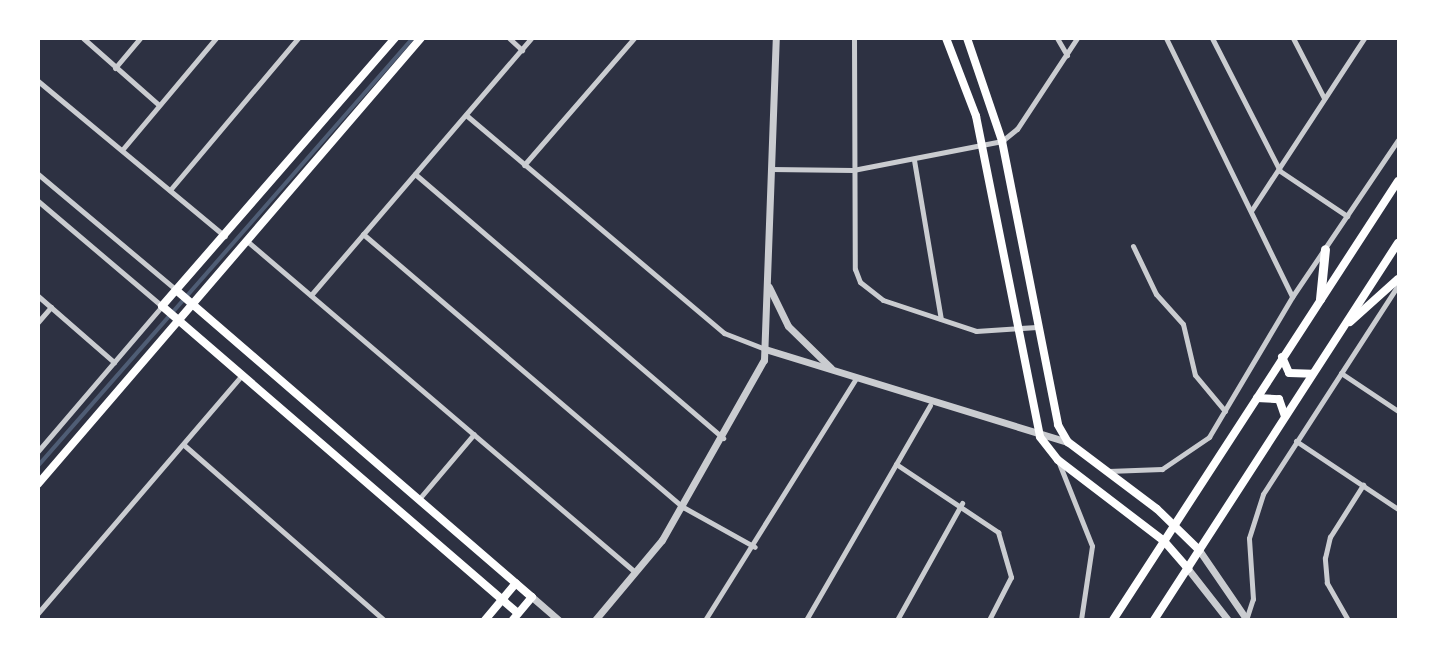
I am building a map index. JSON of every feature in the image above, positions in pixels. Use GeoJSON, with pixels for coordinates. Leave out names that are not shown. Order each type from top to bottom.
{"type":"FeatureCollection","features":[{"type":"Feature","properties":{"kind":"main road"},"geometry":{"type":"LineString","coordinates":[[176,290],[532,597],[519,617],[502,599],[162,306],[395,38]]}},
{"type":"Feature","properties":{"kind":"main road"},"geometry":{"type":"LineString","coordinates":[[38,484],[421,38]]}},
{"type":"Feature","properties":{"kind":"main road"},"geometry":{"type":"LineString","coordinates":[[946,38],[984,149],[1040,436],[1058,460],[1164,541],[1188,569]]}},
{"type":"Feature","properties":{"kind":"main road"},"geometry":{"type":"LineString","coordinates":[[967,38],[1002,141],[1052,405],[1068,442],[1175,524],[1199,550]]}},
{"type":"Feature","properties":{"kind":"main road"},"geometry":{"type":"LineString","coordinates":[[1113,620],[1398,181]]}},
{"type":"Feature","properties":{"kind":"main road"},"geometry":{"type":"LineString","coordinates":[[1154,620],[1398,243]]}},
{"type":"Feature","properties":{"kind":"main road"},"geometry":{"type":"LineString","coordinates":[[1320,299],[1325,249]]}},
{"type":"Feature","properties":{"kind":"main road"},"geometry":{"type":"LineString","coordinates":[[1340,331],[1398,279]]}},
{"type":"Feature","properties":{"kind":"main road"},"geometry":{"type":"LineString","coordinates":[[1282,357],[1295,376],[1313,373]]}},
{"type":"Feature","properties":{"kind":"main road"},"geometry":{"type":"LineString","coordinates":[[1255,398],[1279,399],[1285,416]]}},
{"type":"Feature","properties":{"kind":"main road"},"geometry":{"type":"LineString","coordinates":[[485,620],[516,583]]}},
{"type":"Feature","properties":{"kind":"street"},"geometry":{"type":"LineString","coordinates":[[83,38],[159,105]]}},
{"type":"Feature","properties":{"kind":"street"},"geometry":{"type":"LineString","coordinates":[[116,68],[140,38]]}},
{"type":"Feature","properties":{"kind":"street"},"geometry":{"type":"LineString","coordinates":[[122,150],[216,38]]}},
{"type":"Feature","properties":{"kind":"street"},"geometry":{"type":"LineString","coordinates":[[170,190],[298,38]]}},
{"type":"Feature","properties":{"kind":"street"},"geometry":{"type":"LineString","coordinates":[[509,38],[522,50]]}},
{"type":"Feature","properties":{"kind":"street"},"geometry":{"type":"LineString","coordinates":[[311,295],[531,38]]}},
{"type":"Feature","properties":{"kind":"street"},"geometry":{"type":"LineString","coordinates":[[524,165],[634,38]]}},
{"type":"Feature","properties":{"kind":"street"},"geometry":{"type":"LineString","coordinates":[[595,620],[683,507],[759,374],[765,349],[776,38]]}},
{"type":"Feature","properties":{"kind":"street"},"geometry":{"type":"LineString","coordinates":[[854,38],[853,170],[860,282],[883,300],[976,331],[1018,331],[1037,327]]}},
{"type":"Feature","properties":{"kind":"street"},"geometry":{"type":"LineString","coordinates":[[1057,38],[1067,55]]}},
{"type":"Feature","properties":{"kind":"street"},"geometry":{"type":"LineString","coordinates":[[771,169],[853,170],[984,149],[1002,141],[1017,129],[1077,38]]}},
{"type":"Feature","properties":{"kind":"street"},"geometry":{"type":"LineString","coordinates":[[1166,38],[1292,297]]}},
{"type":"Feature","properties":{"kind":"street"},"geometry":{"type":"LineString","coordinates":[[1212,38],[1280,171],[1347,216]]}},
{"type":"Feature","properties":{"kind":"street"},"geometry":{"type":"LineString","coordinates":[[1293,38],[1324,98]]}},
{"type":"Feature","properties":{"kind":"street"},"geometry":{"type":"LineString","coordinates":[[1251,212],[1364,38]]}},
{"type":"Feature","properties":{"kind":"street"},"geometry":{"type":"LineString","coordinates":[[38,80],[225,236]]}},
{"type":"Feature","properties":{"kind":"street"},"geometry":{"type":"LineString","coordinates":[[466,115],[724,333],[930,405],[1068,442]]}},
{"type":"Feature","properties":{"kind":"street"},"geometry":{"type":"LineString","coordinates":[[1105,471],[1142,472],[1180,462],[1209,437],[1292,297],[1398,141]]}},
{"type":"Feature","properties":{"kind":"street"},"geometry":{"type":"LineString","coordinates":[[914,160],[941,319]]}},
{"type":"Feature","properties":{"kind":"street"},"geometry":{"type":"LineString","coordinates":[[38,174],[176,290]]}},
{"type":"Feature","properties":{"kind":"street"},"geometry":{"type":"LineString","coordinates":[[415,174],[723,438]]}},
{"type":"Feature","properties":{"kind":"street"},"geometry":{"type":"LineString","coordinates":[[38,201],[162,306],[38,451]]}},
{"type":"Feature","properties":{"kind":"street"},"geometry":{"type":"LineString","coordinates":[[363,234],[683,507],[755,547]]}},
{"type":"Feature","properties":{"kind":"street"},"geometry":{"type":"LineString","coordinates":[[247,240],[635,572]]}},
{"type":"Feature","properties":{"kind":"street"},"geometry":{"type":"LineString","coordinates":[[1133,246],[1156,294],[1183,324],[1195,374],[1225,411]]}},
{"type":"Feature","properties":{"kind":"street"},"geometry":{"type":"LineString","coordinates":[[767,284],[788,326],[839,374]]}},
{"type":"Feature","properties":{"kind":"street"},"geometry":{"type":"LineString","coordinates":[[1247,619],[1253,599],[1250,531],[1263,494],[1398,285]]}},
{"type":"Feature","properties":{"kind":"street"},"geometry":{"type":"LineString","coordinates":[[38,296],[114,362]]}},
{"type":"Feature","properties":{"kind":"street"},"geometry":{"type":"LineString","coordinates":[[38,322],[51,307]]}},
{"type":"Feature","properties":{"kind":"street"},"geometry":{"type":"LineString","coordinates":[[1341,373],[1398,411]]}},
{"type":"Feature","properties":{"kind":"street"},"geometry":{"type":"LineString","coordinates":[[38,613],[242,375]]}},
{"type":"Feature","properties":{"kind":"street"},"geometry":{"type":"LineString","coordinates":[[705,620],[755,547],[855,380]]}},
{"type":"Feature","properties":{"kind":"street"},"geometry":{"type":"LineString","coordinates":[[806,620],[930,405]]}},
{"type":"Feature","properties":{"kind":"street"},"geometry":{"type":"LineString","coordinates":[[419,499],[474,435]]}},
{"type":"Feature","properties":{"kind":"street"},"geometry":{"type":"LineString","coordinates":[[1296,441],[1398,509]]}},
{"type":"Feature","properties":{"kind":"street"},"geometry":{"type":"LineString","coordinates":[[184,445],[384,620]]}},
{"type":"Feature","properties":{"kind":"street"},"geometry":{"type":"LineString","coordinates":[[1058,460],[1092,546],[1081,620]]}},
{"type":"Feature","properties":{"kind":"street"},"geometry":{"type":"LineString","coordinates":[[896,464],[962,503],[998,532],[1011,562],[1006,591],[989,620]]}},
{"type":"Feature","properties":{"kind":"street"},"geometry":{"type":"LineString","coordinates":[[1348,620],[1327,583],[1325,558],[1330,537],[1363,485]]}},
{"type":"Feature","properties":{"kind":"street"},"geometry":{"type":"LineString","coordinates":[[897,620],[962,503]]}},
{"type":"Feature","properties":{"kind":"street"},"geometry":{"type":"LineString","coordinates":[[1199,550],[1247,619]]}},
{"type":"Feature","properties":{"kind":"street"},"geometry":{"type":"LineString","coordinates":[[1188,569],[1228,620]]}},
{"type":"Feature","properties":{"kind":"street"},"geometry":{"type":"LineString","coordinates":[[532,597],[558,620]]}},
{"type":"Feature","properties":{"kind":"street"},"geometry":{"type":"LineString","coordinates":[[371,620],[377,613]]}},
{"type":"Feature","properties":{"kind":"waterway"},"geometry":{"type":"LineString","coordinates":[[38,466],[413,38]]}}]}
